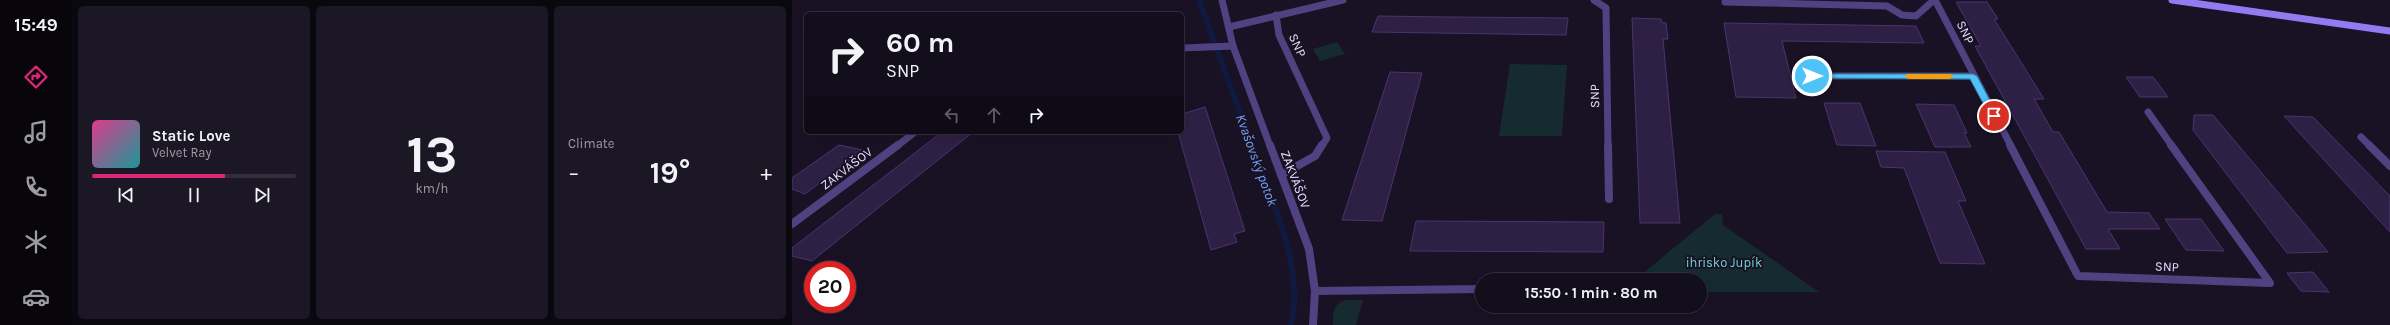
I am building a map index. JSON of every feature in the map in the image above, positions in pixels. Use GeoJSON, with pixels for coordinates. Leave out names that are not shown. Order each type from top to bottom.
{"type":"FeatureCollection","features":[{"type":"Feature","properties":{"kind":"main road"},"geometry":{"type":"LineString","coordinates":[[2172,0],[2390,31]]}},
{"type":"Feature","properties":{"kind":"street","name":"ZAKVÁŠOV"},"geometry":{"type":"LineString","coordinates":[[1222,0],[1233,46],[1309,249],[1315,291],[1313,325]]}},
{"type":"Feature","properties":{"kind":"street"},"geometry":{"type":"LineString","coordinates":[[1229,27],[1343,0]]}},
{"type":"Feature","properties":{"kind":"street","name":"SNP"},"geometry":{"type":"LineString","coordinates":[[1594,0],[1600,2],[1606,8],[1609,199]]}},
{"type":"Feature","properties":{"kind":"street","name":"SNP"},"geometry":{"type":"LineString","coordinates":[[1725,2],[1887,6],[1902,15],[1916,16],[1935,0],[1973,76],[2078,276],[2270,283],[2148,112]]}},
{"type":"Feature","properties":{"kind":"street","name":"SNP"},"geometry":{"type":"LineString","coordinates":[[1276,15],[1279,35],[1327,138],[1315,156],[1281,175]]}},
{"type":"Feature","properties":{"kind":"street"},"geometry":{"type":"LineString","coordinates":[[1184,48],[1233,46]]}},
{"type":"Feature","properties":{"kind":"street"},"geometry":{"type":"LineString","coordinates":[[1812,76],[1973,76]]}},
{"type":"Feature","properties":{"kind":"street","name":"ZAKVÁŠOV"},"geometry":{"type":"LineString","coordinates":[[792,224],[912,134]]}},
{"type":"Feature","properties":{"kind":"street"},"geometry":{"type":"LineString","coordinates":[[2361,137],[2389,164]]}},
{"type":"Feature","properties":{"kind":"street"},"geometry":{"type":"LineString","coordinates":[[1315,291],[1475,289]]}},
{"type":"Feature","properties":{"kind":"green space"},"geometry":{"type":"Polygon","coordinates":[[[1337,42],[1345,54],[1320,61],[1313,49],[1337,42]]]}},
{"type":"Feature","properties":{"kind":"green space"},"geometry":{"type":"Polygon","coordinates":[[[1510,64],[1567,65],[1562,136],[1499,136],[1510,64]]]}},
{"type":"Feature","properties":{"kind":"green space","name":"ihrisko Jupík"},"geometry":{"type":"Polygon","coordinates":[[[1715,214],[1722,214],[1723,225],[1819,292],[1707,292],[1707,273],[1643,273],[1715,214]]]}},
{"type":"Feature","properties":{"kind":"green space"},"geometry":{"type":"Polygon","coordinates":[[[1346,300],[1363,300],[1356,325],[1333,325],[1336,306],[1338,303],[1346,300]]]}},
{"type":"Feature","properties":{"kind":"building"},"geometry":{"type":"Polygon","coordinates":[[[1956,2],[1987,2],[1998,19],[1994,19],[2044,99],[2034,99],[2053,132],[2059,132],[2107,212],[2149,213],[2160,229],[2108,229],[2120,249],[2086,249],[1975,46],[1981,46],[1956,2]]]}},
{"type":"Feature","properties":{"kind":"building"},"geometry":{"type":"Polygon","coordinates":[[[1378,16],[1568,18],[1566,35],[1372,32],[1378,16]]]}},
{"type":"Feature","properties":{"kind":"building"},"geometry":{"type":"Polygon","coordinates":[[[1632,18],[1661,19],[1662,23],[1666,23],[1668,39],[1663,39],[1680,223],[1640,223],[1632,18]]]}},
{"type":"Feature","properties":{"kind":"building"},"geometry":{"type":"Polygon","coordinates":[[[1724,23],[1916,26],[1924,43],[1782,41],[1796,98],[1736,97],[1724,23]]]}},
{"type":"Feature","properties":{"kind":"building"},"geometry":{"type":"Polygon","coordinates":[[[1390,72],[1422,73],[1382,221],[1342,220],[1390,72]]]}},
{"type":"Feature","properties":{"kind":"building"},"geometry":{"type":"Polygon","coordinates":[[[2126,77],[2153,77],[2168,97],[2140,97],[2126,77]]]}},
{"type":"Feature","properties":{"kind":"building"},"geometry":{"type":"Polygon","coordinates":[[[1824,103],[1860,103],[1876,146],[1837,145],[1824,103]]]}},
{"type":"Feature","properties":{"kind":"building"},"geometry":{"type":"Polygon","coordinates":[[[1916,104],[1954,105],[1967,133],[1964,133],[1971,147],[1935,147],[1916,104]]]}},
{"type":"Feature","properties":{"kind":"building"},"geometry":{"type":"Polygon","coordinates":[[[1205,107],[1245,231],[1234,234],[1237,242],[1211,250],[1179,134],[1184,134],[1184,113],[1205,107]]]}},
{"type":"Feature","properties":{"kind":"building"},"geometry":{"type":"Polygon","coordinates":[[[2194,115],[2213,115],[2328,252],[2287,253],[2193,130],[2194,115]]]}},
{"type":"Feature","properties":{"kind":"building"},"geometry":{"type":"Polygon","coordinates":[[[2284,116],[2313,117],[2390,196],[2390,232],[2284,116]]]}},
{"type":"Feature","properties":{"kind":"building"},"geometry":{"type":"Polygon","coordinates":[[[939,134],[971,134],[812,261],[792,256],[792,248],[939,134]]]}},
{"type":"Feature","properties":{"kind":"building"},"geometry":{"type":"Polygon","coordinates":[[[839,145],[863,150],[805,194],[792,189],[792,178],[839,145]]]}},
{"type":"Feature","properties":{"kind":"building"},"geometry":{"type":"Polygon","coordinates":[[[1876,151],[1945,152],[1966,201],[1958,201],[1985,264],[1940,263],[1904,168],[1881,167],[1876,151]]]}},
{"type":"Feature","properties":{"kind":"building"},"geometry":{"type":"Polygon","coordinates":[[[2165,219],[2201,219],[2224,251],[2186,250],[2165,219]]]}},
{"type":"Feature","properties":{"kind":"building"},"geometry":{"type":"Polygon","coordinates":[[[1416,221],[1604,222],[1603,252],[1410,251],[1416,221]]]}},
{"type":"Feature","properties":{"kind":"building"},"geometry":{"type":"Polygon","coordinates":[[[2313,272],[2329,292],[2301,291],[2287,273],[2313,272]]]}},
{"type":"Feature","properties":{"kind":"waterway","name":"Kvašovský potok"},"geometry":{"type":"LineString","coordinates":[[1199,0],[1252,146]]}},
{"type":"Feature","properties":{"kind":"waterway","name":"Kvašovský potok"},"geometry":{"type":"LineString","coordinates":[[1251,145],[1276,210],[1290,257],[1294,303],[1291,325]]}},
{"type":"Feature","properties":{"kind":"slow traffic"},"geometry":{"type":"LineString","coordinates":[[1909,76],[1950,76]]}},
{"type":"Feature","properties":{"kind":"route"},"geometry":{"type":"LineString","coordinates":[[1812,76],[1973,76],[1994,116]]}}]}
